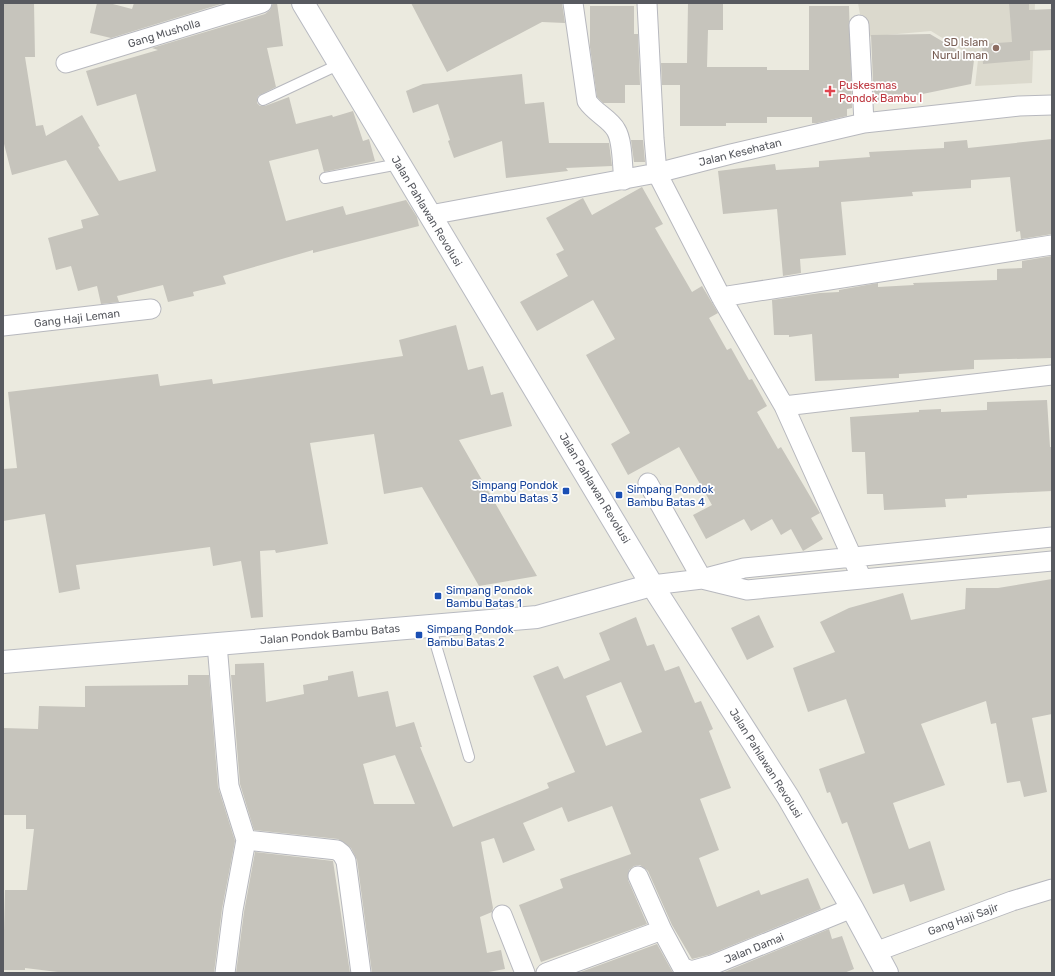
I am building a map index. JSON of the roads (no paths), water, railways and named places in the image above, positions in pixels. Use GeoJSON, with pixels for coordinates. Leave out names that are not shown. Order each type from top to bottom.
{"type":"FeatureCollection","features":[{"type":"Feature","properties":{"kind":"main road","name":"Jalan Pahlawan Revolusi"},"geometry":{"type":"LineString","coordinates":[[303,3],[652,585],[788,796],[887,973]]}},
{"type":"Feature","properties":{"kind":"main road","name":"Jalan Pondok Bambu Batas"},"geometry":{"type":"LineString","coordinates":[[3,662],[538,617],[652,585]]}},
{"type":"Feature","properties":{"kind":"street","name":"Gang Musholla"},"geometry":{"type":"LineString","coordinates":[[66,63],[262,3]]}},
{"type":"Feature","properties":{"kind":"street"},"geometry":{"type":"LineString","coordinates":[[572,3],[587,101],[593,110],[616,129],[619,136],[624,180]]}},
{"type":"Feature","properties":{"kind":"street"},"geometry":{"type":"LineString","coordinates":[[648,3],[657,173],[721,297],[784,406],[862,579]]}},
{"type":"Feature","properties":{"kind":"street"},"geometry":{"type":"LineString","coordinates":[[859,25],[864,123]]}},
{"type":"Feature","properties":{"kind":"street","name":"Jalan Kesehatan"},"geometry":{"type":"LineString","coordinates":[[430,215],[624,180],[864,123],[1019,106],[1052,105]]}},
{"type":"Feature","properties":{"kind":"street"},"geometry":{"type":"LineString","coordinates":[[721,297],[1052,245]]}},
{"type":"Feature","properties":{"kind":"street","name":"Gang Haji Leman"},"geometry":{"type":"LineString","coordinates":[[3,326],[151,309]]}},
{"type":"Feature","properties":{"kind":"street"},"geometry":{"type":"LineString","coordinates":[[784,406],[1052,375]]}},
{"type":"Feature","properties":{"kind":"street"},"geometry":{"type":"LineString","coordinates":[[648,483],[702,579],[747,590],[1052,561]]}},
{"type":"Feature","properties":{"kind":"street"},"geometry":{"type":"LineString","coordinates":[[652,585],[702,579],[744,568],[1052,537]]}},
{"type":"Feature","properties":{"kind":"street"},"geometry":{"type":"LineString","coordinates":[[1019,540],[1020,564]]}},
{"type":"Feature","properties":{"kind":"street"},"geometry":{"type":"LineString","coordinates":[[217,644],[229,786],[246,840],[233,910],[225,973]]}},
{"type":"Feature","properties":{"kind":"street"},"geometry":{"type":"LineString","coordinates":[[246,840],[337,850],[342,854],[346,861],[361,973]]}},
{"type":"Feature","properties":{"kind":"street","name":"Jalan Damai"},"geometry":{"type":"LineString","coordinates":[[638,876],[662,930],[682,967],[690,971],[712,965],[852,908]]}},
{"type":"Feature","properties":{"kind":"street","name":"Gang Haji Sajir"},"geometry":{"type":"LineString","coordinates":[[875,952],[1012,901],[1052,889]]}},
{"type":"Feature","properties":{"kind":"street"},"geometry":{"type":"LineString","coordinates":[[502,915],[524,973]]}},
{"type":"Feature","properties":{"kind":"street"},"geometry":{"type":"LineString","coordinates":[[546,973],[662,930]]}},
{"type":"Feature","properties":{"kind":"lane"},"geometry":{"type":"LineString","coordinates":[[264,100],[340,64]]}},
{"type":"Feature","properties":{"kind":"lane"},"geometry":{"type":"LineString","coordinates":[[324,178],[399,164]]}},
{"type":"Feature","properties":{"kind":"lane"},"geometry":{"type":"LineString","coordinates":[[430,625],[469,757]]}},
{"type":"Feature","properties":{"kind":"place","name":"SD Islam Nurul Iman"},"geometry":{"type":"Point","coordinates":[996,48]}},
{"type":"Feature","properties":{"kind":"place","name":"Puskesmas Pondok Bambu I"},"geometry":{"type":"Point","coordinates":[830,91]}},
{"type":"Feature","properties":{"kind":"place","name":"Simpang Pondok Bambu Batas 3"},"geometry":{"type":"Point","coordinates":[566,491]}},
{"type":"Feature","properties":{"kind":"place","name":"Simpang Pondok Bambu Batas 4"},"geometry":{"type":"Point","coordinates":[619,495]}},
{"type":"Feature","properties":{"kind":"place","name":"Simpang Pondok Bambu Batas 1"},"geometry":{"type":"Point","coordinates":[438,596]}},
{"type":"Feature","properties":{"kind":"place","name":"Simpang Pondok Bambu Batas 2"},"geometry":{"type":"Point","coordinates":[419,635]}}]}
